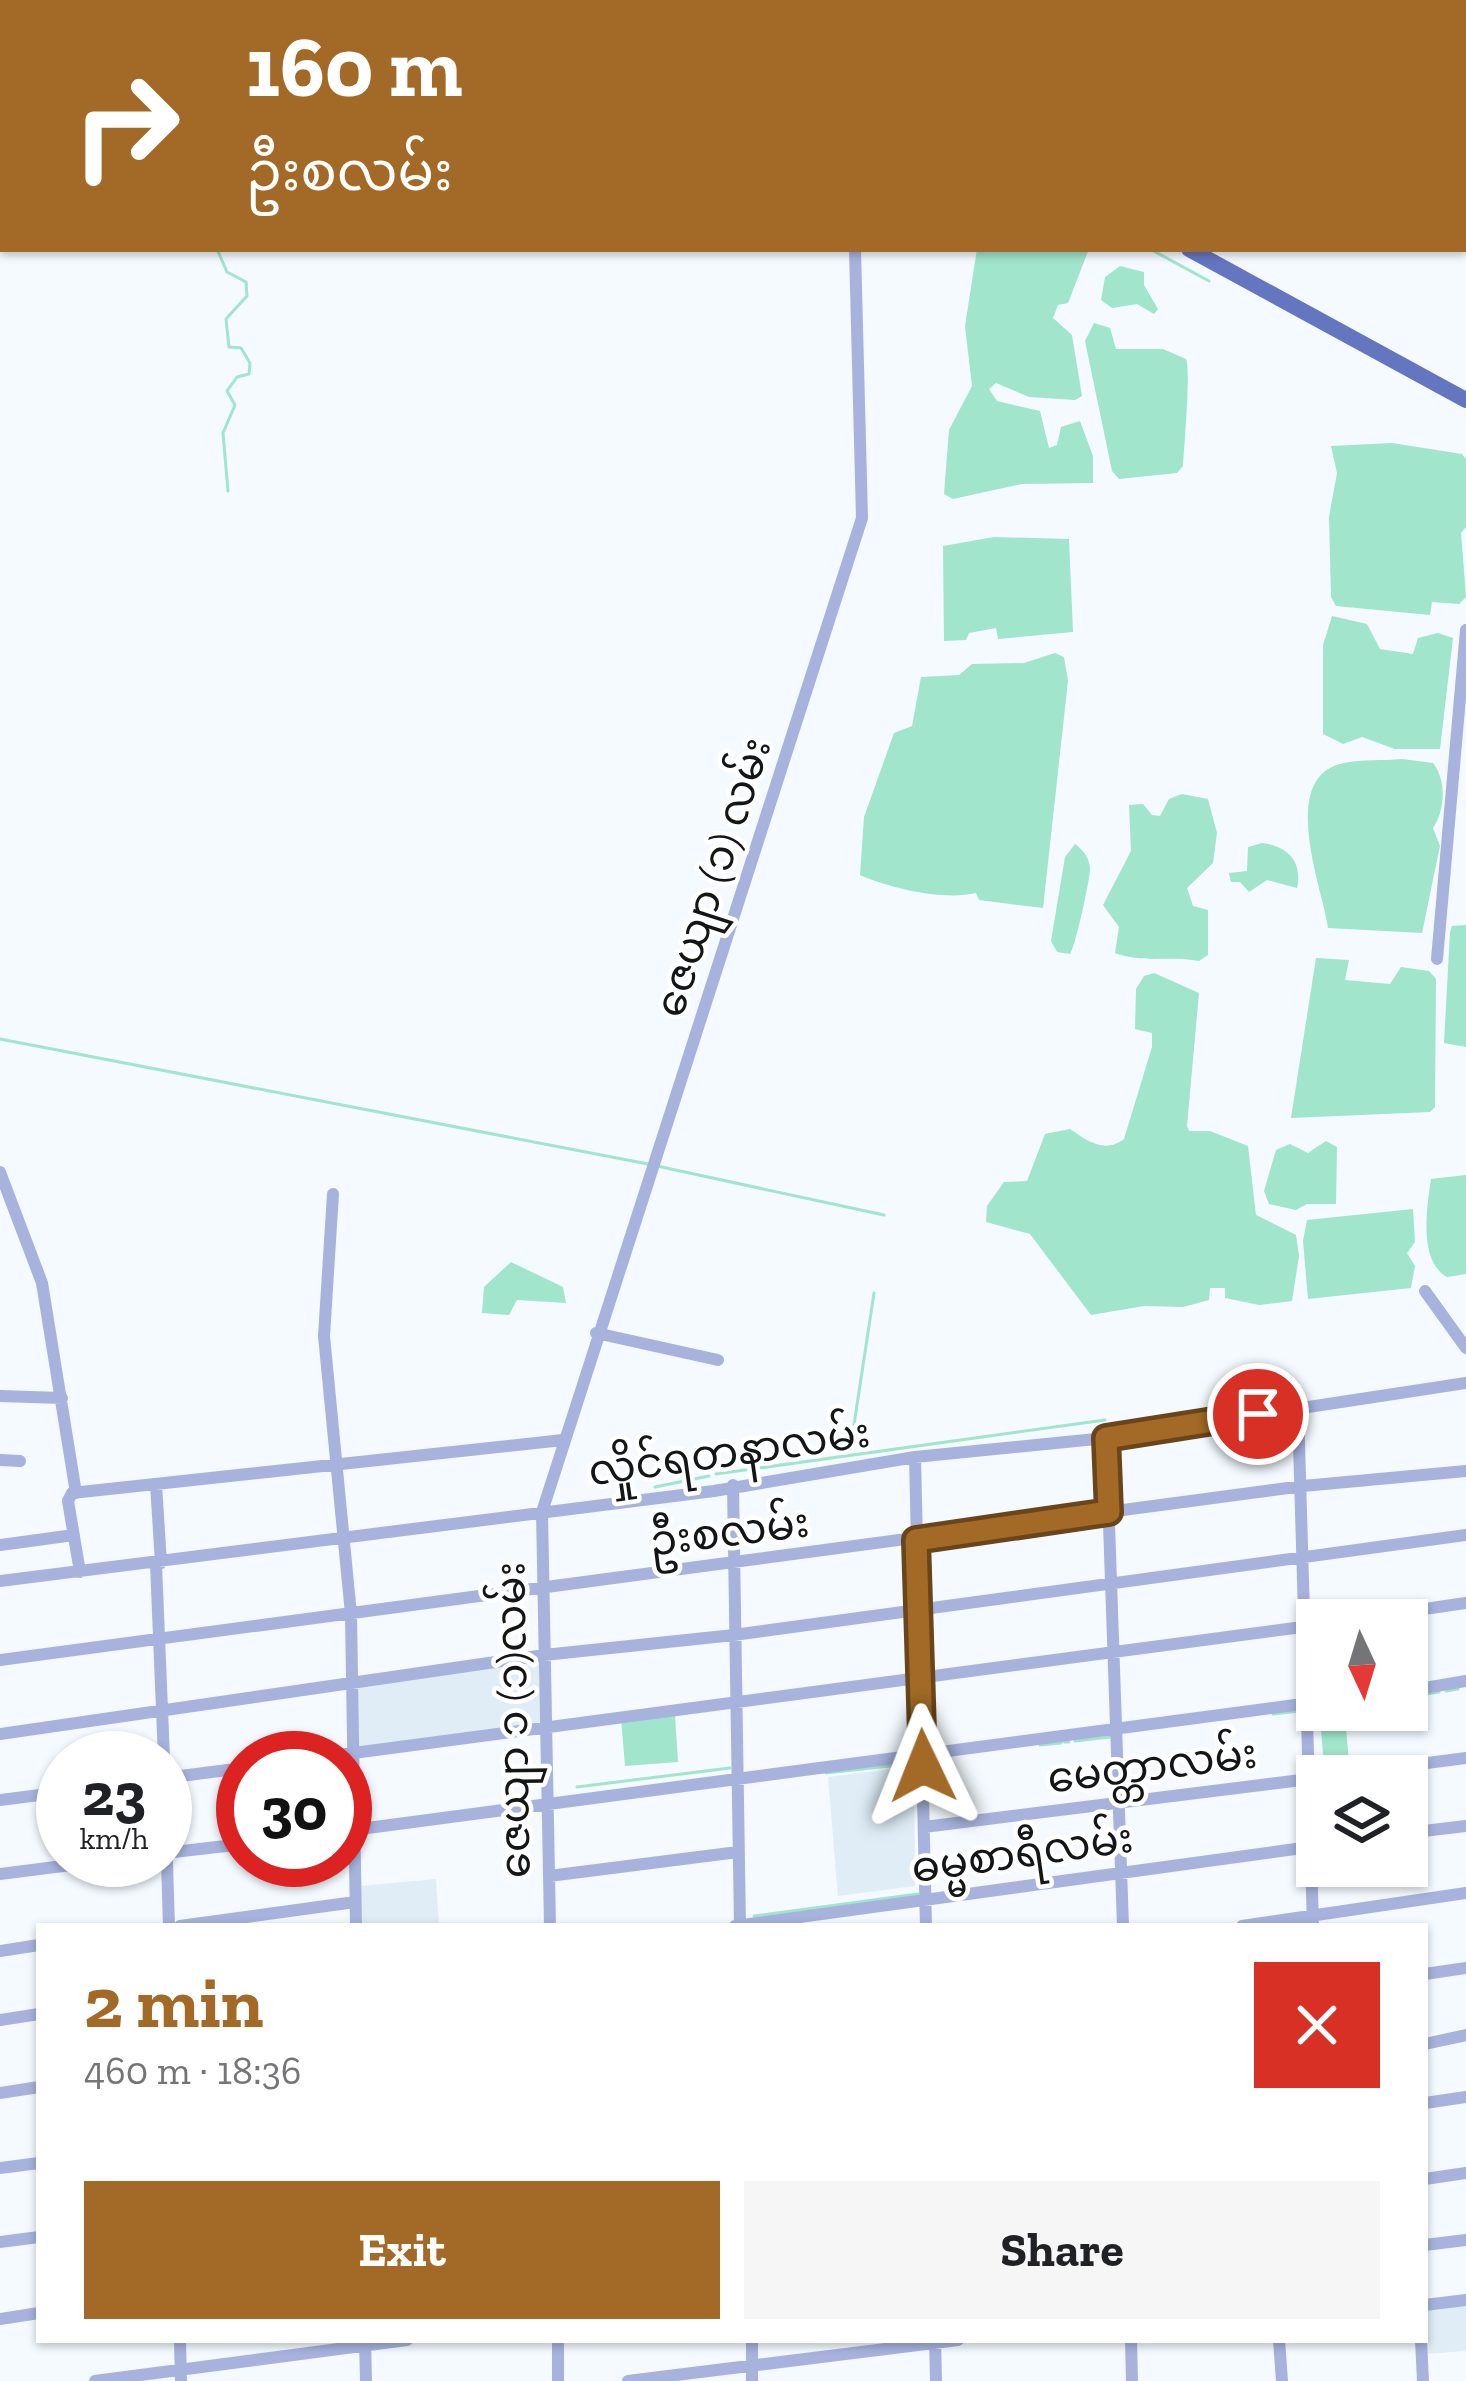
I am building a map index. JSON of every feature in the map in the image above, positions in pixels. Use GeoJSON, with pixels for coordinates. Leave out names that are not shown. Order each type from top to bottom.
{"type":"FeatureCollection","features":[{"type":"Feature","properties":{"kind":"main road"},"geometry":{"type":"LineString","coordinates":[[1195,252],[1466,400]]}},
{"type":"Feature","properties":{"kind":"street","name":"ဇေယျာ (၁) လမ်း"},"geometry":{"type":"LineString","coordinates":[[542,1512],[862,518],[855,252]]}},
{"type":"Feature","properties":{"kind":"street"},"geometry":{"type":"LineString","coordinates":[[1436,959],[1466,629]]}},
{"type":"Feature","properties":{"kind":"street"},"geometry":{"type":"LineString","coordinates":[[0,1172],[42,1283],[76,1493]]}},
{"type":"Feature","properties":{"kind":"street"},"geometry":{"type":"LineString","coordinates":[[334,1194],[324,1336],[346,1536],[351,1731]]}},
{"type":"Feature","properties":{"kind":"street"},"geometry":{"type":"LineString","coordinates":[[1425,1291],[1466,1348]]}},
{"type":"Feature","properties":{"kind":"street"},"geometry":{"type":"LineString","coordinates":[[596,1333],[718,1360]]}},
{"type":"Feature","properties":{"kind":"street","name":"လှိုင်ရတနာလမ်း"},"geometry":{"type":"LineString","coordinates":[[0,1581],[542,1512],[915,1457],[1106,1438],[1466,1383]]}},
{"type":"Feature","properties":{"kind":"street"},"geometry":{"type":"LineString","coordinates":[[0,1396],[62,1398]]}},
{"type":"Feature","properties":{"kind":"street"},"geometry":{"type":"LineString","coordinates":[[1298,1408],[1308,1599]]}},
{"type":"Feature","properties":{"kind":"street"},"geometry":{"type":"LineString","coordinates":[[1106,1438],[1123,1923]]}},
{"type":"Feature","properties":{"kind":"street"},"geometry":{"type":"LineString","coordinates":[[80,1572],[68,1501],[76,1493],[563,1440]]}},
{"type":"Feature","properties":{"kind":"street"},"geometry":{"type":"LineString","coordinates":[[915,1457],[926,1923]]}},
{"type":"Feature","properties":{"kind":"street"},"geometry":{"type":"LineString","coordinates":[[0,1460],[20,1461]]}},
{"type":"Feature","properties":{"kind":"street","name":"ဦးစလမ်း"},"geometry":{"type":"LineString","coordinates":[[0,1660],[1303,1486],[1466,1471]]}},
{"type":"Feature","properties":{"kind":"street"},"geometry":{"type":"LineString","coordinates":[[156,1484],[163,1731]]}},
{"type":"Feature","properties":{"kind":"street"},"geometry":{"type":"LineString","coordinates":[[734,1485],[738,1923]]}},
{"type":"Feature","properties":{"kind":"street","name":"ဇေယျာ ၁ (၁)လမ်း"},"geometry":{"type":"LineString","coordinates":[[542,1512],[550,1923]]}},
{"type":"Feature","properties":{"kind":"street"},"geometry":{"type":"LineString","coordinates":[[0,1546],[74,1535]]}},
{"type":"Feature","properties":{"kind":"street"},"geometry":{"type":"LineString","coordinates":[[0,1734],[544,1654],[734,1635],[1466,1535]]}},
{"type":"Feature","properties":{"kind":"street"},"geometry":{"type":"LineString","coordinates":[[1428,1609],[1466,1603]]}},
{"type":"Feature","properties":{"kind":"street"},"geometry":{"type":"LineString","coordinates":[[372,1750],[1296,1627]]}},
{"type":"Feature","properties":{"kind":"street"},"geometry":{"type":"LineString","coordinates":[[1428,1687],[1466,1681]]}},
{"type":"Feature","properties":{"kind":"street"},"geometry":{"type":"LineString","coordinates":[[372,1827],[923,1759],[1296,1705]]}},
{"type":"Feature","properties":{"kind":"street"},"geometry":{"type":"LineString","coordinates":[[1428,1763],[1466,1758]]}},
{"type":"Feature","properties":{"kind":"street","name":"မေတ္တာလမ်း"},"geometry":{"type":"LineString","coordinates":[[924,1827],[1296,1781]]}},
{"type":"Feature","properties":{"kind":"street"},"geometry":{"type":"LineString","coordinates":[[0,1800],[36,1795]]}},
{"type":"Feature","properties":{"kind":"street"},"geometry":{"type":"LineString","coordinates":[[1428,1831],[1466,1826]]}},
{"type":"Feature","properties":{"kind":"street","name":"ဓမ္မစာရီလမ်း"},"geometry":{"type":"LineString","coordinates":[[758,1923],[1296,1848]]}},
{"type":"Feature","properties":{"kind":"street"},"geometry":{"type":"LineString","coordinates":[[549,1876],[738,1852]]}},
{"type":"Feature","properties":{"kind":"street"},"geometry":{"type":"LineString","coordinates":[[0,1874],[36,1869]]}},
{"type":"Feature","properties":{"kind":"street"},"geometry":{"type":"LineString","coordinates":[[167,1887],[169,1923]]}},
{"type":"Feature","properties":{"kind":"street"},"geometry":{"type":"LineString","coordinates":[[355,1887],[356,1923]]}},
{"type":"Feature","properties":{"kind":"street"},"geometry":{"type":"LineString","coordinates":[[1313,1887],[1313,1921],[1466,1893]]}},
{"type":"Feature","properties":{"kind":"street"},"geometry":{"type":"LineString","coordinates":[[202,1923],[356,1902]]}},
{"type":"Feature","properties":{"kind":"street"},"geometry":{"type":"LineString","coordinates":[[0,1951],[36,1945]]}},
{"type":"Feature","properties":{"kind":"street"},"geometry":{"type":"LineString","coordinates":[[1428,1974],[1466,1968]]}},
{"type":"Feature","properties":{"kind":"street"},"geometry":{"type":"LineString","coordinates":[[0,2020],[36,2014]]}},
{"type":"Feature","properties":{"kind":"street"},"geometry":{"type":"LineString","coordinates":[[1428,2043],[1466,2035]]}},
{"type":"Feature","properties":{"kind":"street"},"geometry":{"type":"LineString","coordinates":[[0,2092],[36,2087]]}},
{"type":"Feature","properties":{"kind":"street"},"geometry":{"type":"LineString","coordinates":[[1428,2103],[1466,2097]]}},
{"type":"Feature","properties":{"kind":"street"},"geometry":{"type":"LineString","coordinates":[[0,2168],[36,2163]]}},
{"type":"Feature","properties":{"kind":"street"},"geometry":{"type":"LineString","coordinates":[[1428,2179],[1466,2173]]}},
{"type":"Feature","properties":{"kind":"street"},"geometry":{"type":"LineString","coordinates":[[0,2242],[36,2236]]}},
{"type":"Feature","properties":{"kind":"street"},"geometry":{"type":"LineString","coordinates":[[1428,2245],[1466,2240]]}},
{"type":"Feature","properties":{"kind":"street"},"geometry":{"type":"LineString","coordinates":[[1428,2305],[1466,2300]]}},
{"type":"Feature","properties":{"kind":"street"},"geometry":{"type":"LineString","coordinates":[[0,2319],[36,2313]]}},
{"type":"Feature","properties":{"kind":"street"},"geometry":{"type":"LineString","coordinates":[[180,2343],[180,2375]]}},
{"type":"Feature","properties":{"kind":"street"},"geometry":{"type":"LineString","coordinates":[[95,2381],[180,2375],[359,2343]]}},
{"type":"Feature","properties":{"kind":"street"},"geometry":{"type":"LineString","coordinates":[[365,2343],[366,2381]]}},
{"type":"Feature","properties":{"kind":"street"},"geometry":{"type":"LineString","coordinates":[[558,2343],[558,2381]]}},
{"type":"Feature","properties":{"kind":"street"},"geometry":{"type":"LineString","coordinates":[[752,2343],[752,2381]]}},
{"type":"Feature","properties":{"kind":"street"},"geometry":{"type":"LineString","coordinates":[[628,2381],[918,2343]]}},
{"type":"Feature","properties":{"kind":"street"},"geometry":{"type":"LineString","coordinates":[[934,2343],[936,2381]]}},
{"type":"Feature","properties":{"kind":"street"},"geometry":{"type":"LineString","coordinates":[[1132,2343],[1132,2381]]}},
{"type":"Feature","properties":{"kind":"street"},"geometry":{"type":"LineString","coordinates":[[1279,2343],[1282,2381]]}},
{"type":"Feature","properties":{"kind":"street"},"geometry":{"type":"LineString","coordinates":[[1421,2343],[1424,2381]]}},
{"type":"Feature","properties":{"kind":"shaded area"},"geometry":{"type":"Polygon","coordinates":[[[977,252],[1088,252],[1068,303],[1058,305],[1053,318],[1072,335],[1082,396],[1075,400],[1029,397],[996,383],[989,389],[997,401],[1040,411],[1049,448],[1057,445],[1061,427],[1080,421],[1093,456],[1093,483],[1022,484],[953,499],[944,494],[949,430],[972,386],[965,326],[977,252]]]}},
{"type":"Feature","properties":{"kind":"shaded area"},"geometry":{"type":"Polygon","coordinates":[[[1120,266],[1144,272],[1144,285],[1158,309],[1154,314],[1137,304],[1112,308],[1101,300],[1105,277],[1120,266]]]}},
{"type":"Feature","properties":{"kind":"shaded area"},"geometry":{"type":"Polygon","coordinates":[[[1094,323],[1110,328],[1116,349],[1163,349],[1186,359],[1183,466],[1177,473],[1119,479],[1112,471],[1085,341],[1094,323]]]}},
{"type":"Feature","properties":{"kind":"shaded area"},"geometry":{"type":"Polygon","coordinates":[[[1392,443],[1462,454],[1466,459],[1466,527],[1461,533],[1466,597],[1459,604],[1432,602],[1430,615],[1336,606],[1331,597],[1329,517],[1337,473],[1331,446],[1392,443]]]}},
{"type":"Feature","properties":{"kind":"shaded area"},"geometry":{"type":"Polygon","coordinates":[[[994,537],[1069,539],[1073,632],[998,639],[996,628],[969,633],[966,640],[944,641],[943,546],[994,537]]]}},
{"type":"Feature","properties":{"kind":"shaded area"},"geometry":{"type":"Polygon","coordinates":[[[1332,616],[1367,624],[1380,649],[1413,654],[1418,638],[1438,633],[1453,638],[1440,749],[1395,749],[1362,737],[1343,744],[1323,734],[1323,645],[1332,616]]]}},
{"type":"Feature","properties":{"kind":"shaded area"},"geometry":{"type":"Polygon","coordinates":[[[1055,653],[1064,657],[1068,681],[1043,908],[979,900],[976,893],[917,892],[860,875],[864,817],[894,733],[912,726],[921,677],[959,675],[972,664],[1024,663],[1055,653]]]}},
{"type":"Feature","properties":{"kind":"shaded area"},"geometry":{"type":"Polygon","coordinates":[[[1402,759],[1433,763],[1442,787],[1442,804],[1433,828],[1440,846],[1422,933],[1328,928],[1309,837],[1312,789],[1324,772],[1344,763],[1402,759]]]}},
{"type":"Feature","properties":{"kind":"shaded area"},"geometry":{"type":"Polygon","coordinates":[[[1182,794],[1208,799],[1217,833],[1213,863],[1187,888],[1193,906],[1208,910],[1208,955],[1199,961],[1115,953],[1119,927],[1103,905],[1131,851],[1129,805],[1143,804],[1152,815],[1160,816],[1169,799],[1182,794]]]}},
{"type":"Feature","properties":{"kind":"shaded area"},"geometry":{"type":"Polygon","coordinates":[[[1262,843],[1291,856],[1298,870],[1297,888],[1267,880],[1249,892],[1240,882],[1231,882],[1229,873],[1247,871],[1248,847],[1262,843]]]}},
{"type":"Feature","properties":{"kind":"shaded area"},"geometry":{"type":"Polygon","coordinates":[[[1075,844],[1086,855],[1090,869],[1070,954],[1057,952],[1051,941],[1065,857],[1075,844]]]}},
{"type":"Feature","properties":{"kind":"shaded area"},"geometry":{"type":"Polygon","coordinates":[[[1466,925],[1466,1047],[1444,1043],[1450,932],[1452,926],[1466,925]]]}},
{"type":"Feature","properties":{"kind":"shaded area"},"geometry":{"type":"Polygon","coordinates":[[[1316,958],[1349,960],[1345,980],[1390,984],[1401,967],[1429,971],[1436,979],[1435,1107],[1430,1112],[1291,1118],[1316,958]]]}},
{"type":"Feature","properties":{"kind":"shaded area"},"geometry":{"type":"Polygon","coordinates":[[[1154,973],[1199,993],[1187,1126],[1189,1131],[1210,1131],[1248,1146],[1256,1215],[1296,1235],[1299,1256],[1292,1301],[1259,1305],[1225,1298],[1225,1288],[1210,1288],[1209,1300],[1183,1307],[1144,1306],[1091,1315],[1030,1234],[986,1222],[987,1206],[1004,1182],[1027,1181],[1045,1134],[1070,1129],[1103,1146],[1124,1139],[1152,1047],[1152,1033],[1135,1029],[1136,989],[1144,976],[1154,973]]]}},
{"type":"Feature","properties":{"kind":"shaded area"},"geometry":{"type":"Polygon","coordinates":[[[1326,1141],[1337,1147],[1336,1204],[1307,1204],[1296,1210],[1269,1204],[1264,1191],[1276,1150],[1290,1144],[1308,1153],[1326,1141]]]}},
{"type":"Feature","properties":{"kind":"shaded area"},"geometry":{"type":"Polygon","coordinates":[[[1466,1175],[1466,1274],[1447,1277],[1428,1246],[1431,1179],[1466,1175]]]}},
{"type":"Feature","properties":{"kind":"shaded area"},"geometry":{"type":"Polygon","coordinates":[[[1413,1209],[1415,1242],[1407,1253],[1415,1266],[1411,1288],[1308,1299],[1303,1241],[1307,1220],[1413,1209]]]}},
{"type":"Feature","properties":{"kind":"shaded area"},"geometry":{"type":"Polygon","coordinates":[[[511,1262],[563,1287],[566,1303],[517,1300],[509,1315],[482,1313],[484,1287],[511,1262]]]}},
{"type":"Feature","properties":{"kind":"shaded area"},"geometry":{"type":"Polygon","coordinates":[[[539,1661],[540,1722],[372,1748],[372,1731],[356,1731],[353,1683],[539,1661]]]}},
{"type":"Feature","properties":{"kind":"shaded area"},"geometry":{"type":"Polygon","coordinates":[[[675,1715],[678,1762],[625,1766],[621,1718],[675,1715]]]}},
{"type":"Feature","properties":{"kind":"shaded area"},"geometry":{"type":"Polygon","coordinates":[[[1321,1731],[1346,1731],[1348,1755],[1323,1755],[1321,1731]]]}},
{"type":"Feature","properties":{"kind":"shaded area"},"geometry":{"type":"Polygon","coordinates":[[[914,1766],[915,1886],[838,1896],[828,1777],[914,1766]]]}},
{"type":"Feature","properties":{"kind":"shaded area"},"geometry":{"type":"Polygon","coordinates":[[[436,1879],[439,1923],[362,1923],[360,1887],[436,1879]]]}},
{"type":"Feature","properties":{"kind":"shaded area"},"geometry":{"type":"Polygon","coordinates":[[[1466,2298],[1466,2351],[1425,2354],[1428,2303],[1466,2298]]]}},
{"type":"Feature","properties":{"kind":"waterway"},"geometry":{"type":"LineString","coordinates":[[218,252],[227,272],[246,282],[247,296],[226,319],[229,347],[241,348],[250,363],[249,374],[237,377],[227,391],[235,405],[223,433],[228,491]]}},
{"type":"Feature","properties":{"kind":"waterway"},"geometry":{"type":"LineString","coordinates":[[1156,252],[1209,281]]}},
{"type":"Feature","properties":{"kind":"waterway"},"geometry":{"type":"LineString","coordinates":[[0,1039],[648,1164]]}},
{"type":"Feature","properties":{"kind":"waterway"},"geometry":{"type":"LineString","coordinates":[[657,1166],[884,1215]]}},
{"type":"Feature","properties":{"kind":"waterway"},"geometry":{"type":"LineString","coordinates":[[850,1451],[874,1293]]}},
{"type":"Feature","properties":{"kind":"waterway"},"geometry":{"type":"LineString","coordinates":[[716,1474],[1105,1420]]}},
{"type":"Feature","properties":{"kind":"waterway"},"geometry":{"type":"LineString","coordinates":[[655,1487],[709,1476]]}},
{"type":"Feature","properties":{"kind":"waterway"},"geometry":{"type":"LineString","coordinates":[[1446,1691],[1458,1689]]}},
{"type":"Feature","properties":{"kind":"waterway"},"geometry":{"type":"LineString","coordinates":[[1428,1694],[1439,1692]]}},
{"type":"Feature","properties":{"kind":"waterway"},"geometry":{"type":"LineString","coordinates":[[1273,1714],[1296,1711]]}},
{"type":"Feature","properties":{"kind":"waterway"},"geometry":{"type":"LineString","coordinates":[[1075,1741],[1110,1737]]}},
{"type":"Feature","properties":{"kind":"waterway"},"geometry":{"type":"LineString","coordinates":[[1064,1742],[1069,1742]]}},
{"type":"Feature","properties":{"kind":"waterway"},"geometry":{"type":"LineString","coordinates":[[1040,1745],[1061,1743]]}},
{"type":"Feature","properties":{"kind":"waterway"},"geometry":{"type":"LineString","coordinates":[[826,1773],[917,1763]]}},
{"type":"Feature","properties":{"kind":"waterway"},"geometry":{"type":"LineString","coordinates":[[577,1787],[730,1768]]}},
{"type":"Feature","properties":{"kind":"waterway"},"geometry":{"type":"LineString","coordinates":[[754,1916],[918,1894]]}},
{"type":"Feature","properties":{"kind":"route"},"geometry":{"type":"LineString","coordinates":[[923,1766],[916,1540],[1109,1512],[1106,1438],[1258,1414]]}}]}
